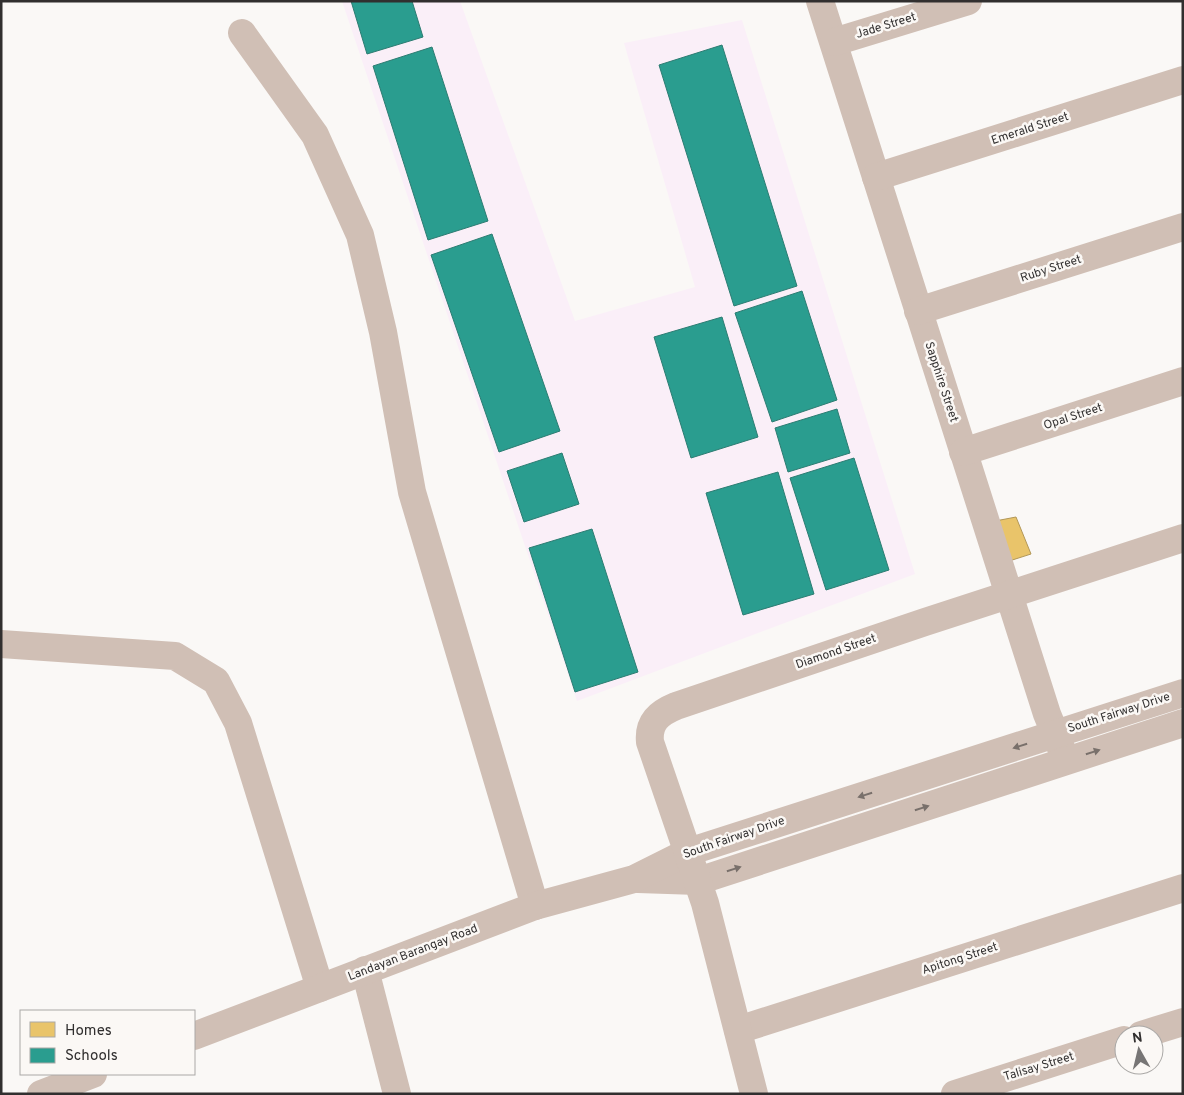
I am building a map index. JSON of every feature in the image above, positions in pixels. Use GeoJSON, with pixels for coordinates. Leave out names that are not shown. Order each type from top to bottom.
{"type":"FeatureCollection","features":[{"type":"Feature","properties":{"kind":"street","name":"Sapphire Street"},"geometry":{"type":"LineString","coordinates":[[820,1],[1054,735],[1066,760]]}},
{"type":"Feature","properties":{"kind":"street","name":"Jade Street"},"geometry":{"type":"LineString","coordinates":[[834,42],[968,1]]}},
{"type":"Feature","properties":{"kind":"street"},"geometry":{"type":"LineString","coordinates":[[242,33],[315,135],[360,235],[383,332],[412,492],[535,906]]}},
{"type":"Feature","properties":{"kind":"street","name":"Emerald Street"},"geometry":{"type":"LineString","coordinates":[[876,177],[1183,80]]}},
{"type":"Feature","properties":{"kind":"street","name":"Ruby Street"},"geometry":{"type":"LineString","coordinates":[[918,310],[1183,227]]}},
{"type":"Feature","properties":{"kind":"street","name":"Opal Street"},"geometry":{"type":"LineString","coordinates":[[963,452],[1183,382]]}},
{"type":"Feature","properties":{"kind":"street","name":"Diamond Street"},"geometry":{"type":"LineString","coordinates":[[754,1094],[698,881],[650,742],[649,732],[652,722],[662,712],[1183,538]]}},
{"type":"Feature","properties":{"kind":"street"},"geometry":{"type":"LineString","coordinates":[[1,644],[175,656],[216,681],[238,723],[320,988]]}},
{"type":"Feature","properties":{"kind":"street","name":"South Fairway Drive"},"geometry":{"type":"LineString","coordinates":[[634,879],[688,852],[1183,693]]}},
{"type":"Feature","properties":{"kind":"street","name":"South Fairway Drive"},"geometry":{"type":"LineString","coordinates":[[634,879],[698,881],[1183,723]]}},
{"type":"Feature","properties":{"kind":"street","name":"Landayan Barangay Road"},"geometry":{"type":"LineString","coordinates":[[195,1036],[535,906],[634,879]]}},
{"type":"Feature","properties":{"kind":"street","name":"Apitong Street"},"geometry":{"type":"LineString","coordinates":[[738,1030],[1183,888]]}},
{"type":"Feature","properties":{"kind":"street"},"geometry":{"type":"LineString","coordinates":[[365,970],[397,1094]]}},
{"type":"Feature","properties":{"kind":"street"},"geometry":{"type":"LineString","coordinates":[[1164,1028],[1183,1022]]}},
{"type":"Feature","properties":{"kind":"street","name":"Talisay Street"},"geometry":{"type":"LineString","coordinates":[[954,1094],[1114,1043]]}},
{"type":"Feature","properties":{"kind":"street"},"geometry":{"type":"LineString","coordinates":[[41,1094],[90,1075]]}},
{"type":"Feature","properties":{"kind":"shaded area"},"geometry":{"type":"Polygon","coordinates":[[[342,1],[460,1],[575,321],[695,287],[624,43],[742,20],[915,574],[577,701],[342,1]]]}},
{"type":"Feature","properties":{"kind":"building: Homes"},"geometry":{"type":"Polygon","coordinates":[[[1016,517],[1031,554],[1003,563],[990,522],[1016,517]]]}},
{"type":"Feature","properties":{"kind":"building: Schools"},"geometry":{"type":"Polygon","coordinates":[[[351,1],[412,1],[423,37],[367,54],[351,1]]]}},
{"type":"Feature","properties":{"kind":"building: Schools"},"geometry":{"type":"Polygon","coordinates":[[[722,45],[797,286],[734,306],[659,65],[722,45]]]}},
{"type":"Feature","properties":{"kind":"building: Schools"},"geometry":{"type":"Polygon","coordinates":[[[432,47],[488,221],[428,240],[373,66],[432,47]]]}},
{"type":"Feature","properties":{"kind":"building: Schools"},"geometry":{"type":"Polygon","coordinates":[[[492,234],[560,431],[499,452],[431,255],[492,234]]]}},
{"type":"Feature","properties":{"kind":"building: Schools"},"geometry":{"type":"Polygon","coordinates":[[[802,291],[837,400],[772,422],[735,313],[802,291]]]}},
{"type":"Feature","properties":{"kind":"building: Schools"},"geometry":{"type":"Polygon","coordinates":[[[722,317],[758,437],[691,458],[654,337],[722,317]]]}},
{"type":"Feature","properties":{"kind":"building: Schools"},"geometry":{"type":"Polygon","coordinates":[[[837,409],[850,453],[788,472],[775,428],[837,409]]]}},
{"type":"Feature","properties":{"kind":"building: Schools"},"geometry":{"type":"Polygon","coordinates":[[[562,453],[579,504],[524,522],[507,471],[562,453]]]}},
{"type":"Feature","properties":{"kind":"building: Schools"},"geometry":{"type":"Polygon","coordinates":[[[854,458],[889,570],[826,590],[790,478],[854,458]]]}},
{"type":"Feature","properties":{"kind":"building: Schools"},"geometry":{"type":"Polygon","coordinates":[[[778,472],[814,594],[743,615],[706,493],[778,472]]]}},
{"type":"Feature","properties":{"kind":"building: Schools"},"geometry":{"type":"Polygon","coordinates":[[[592,529],[638,672],[575,692],[529,548],[592,529]]]}}]}
